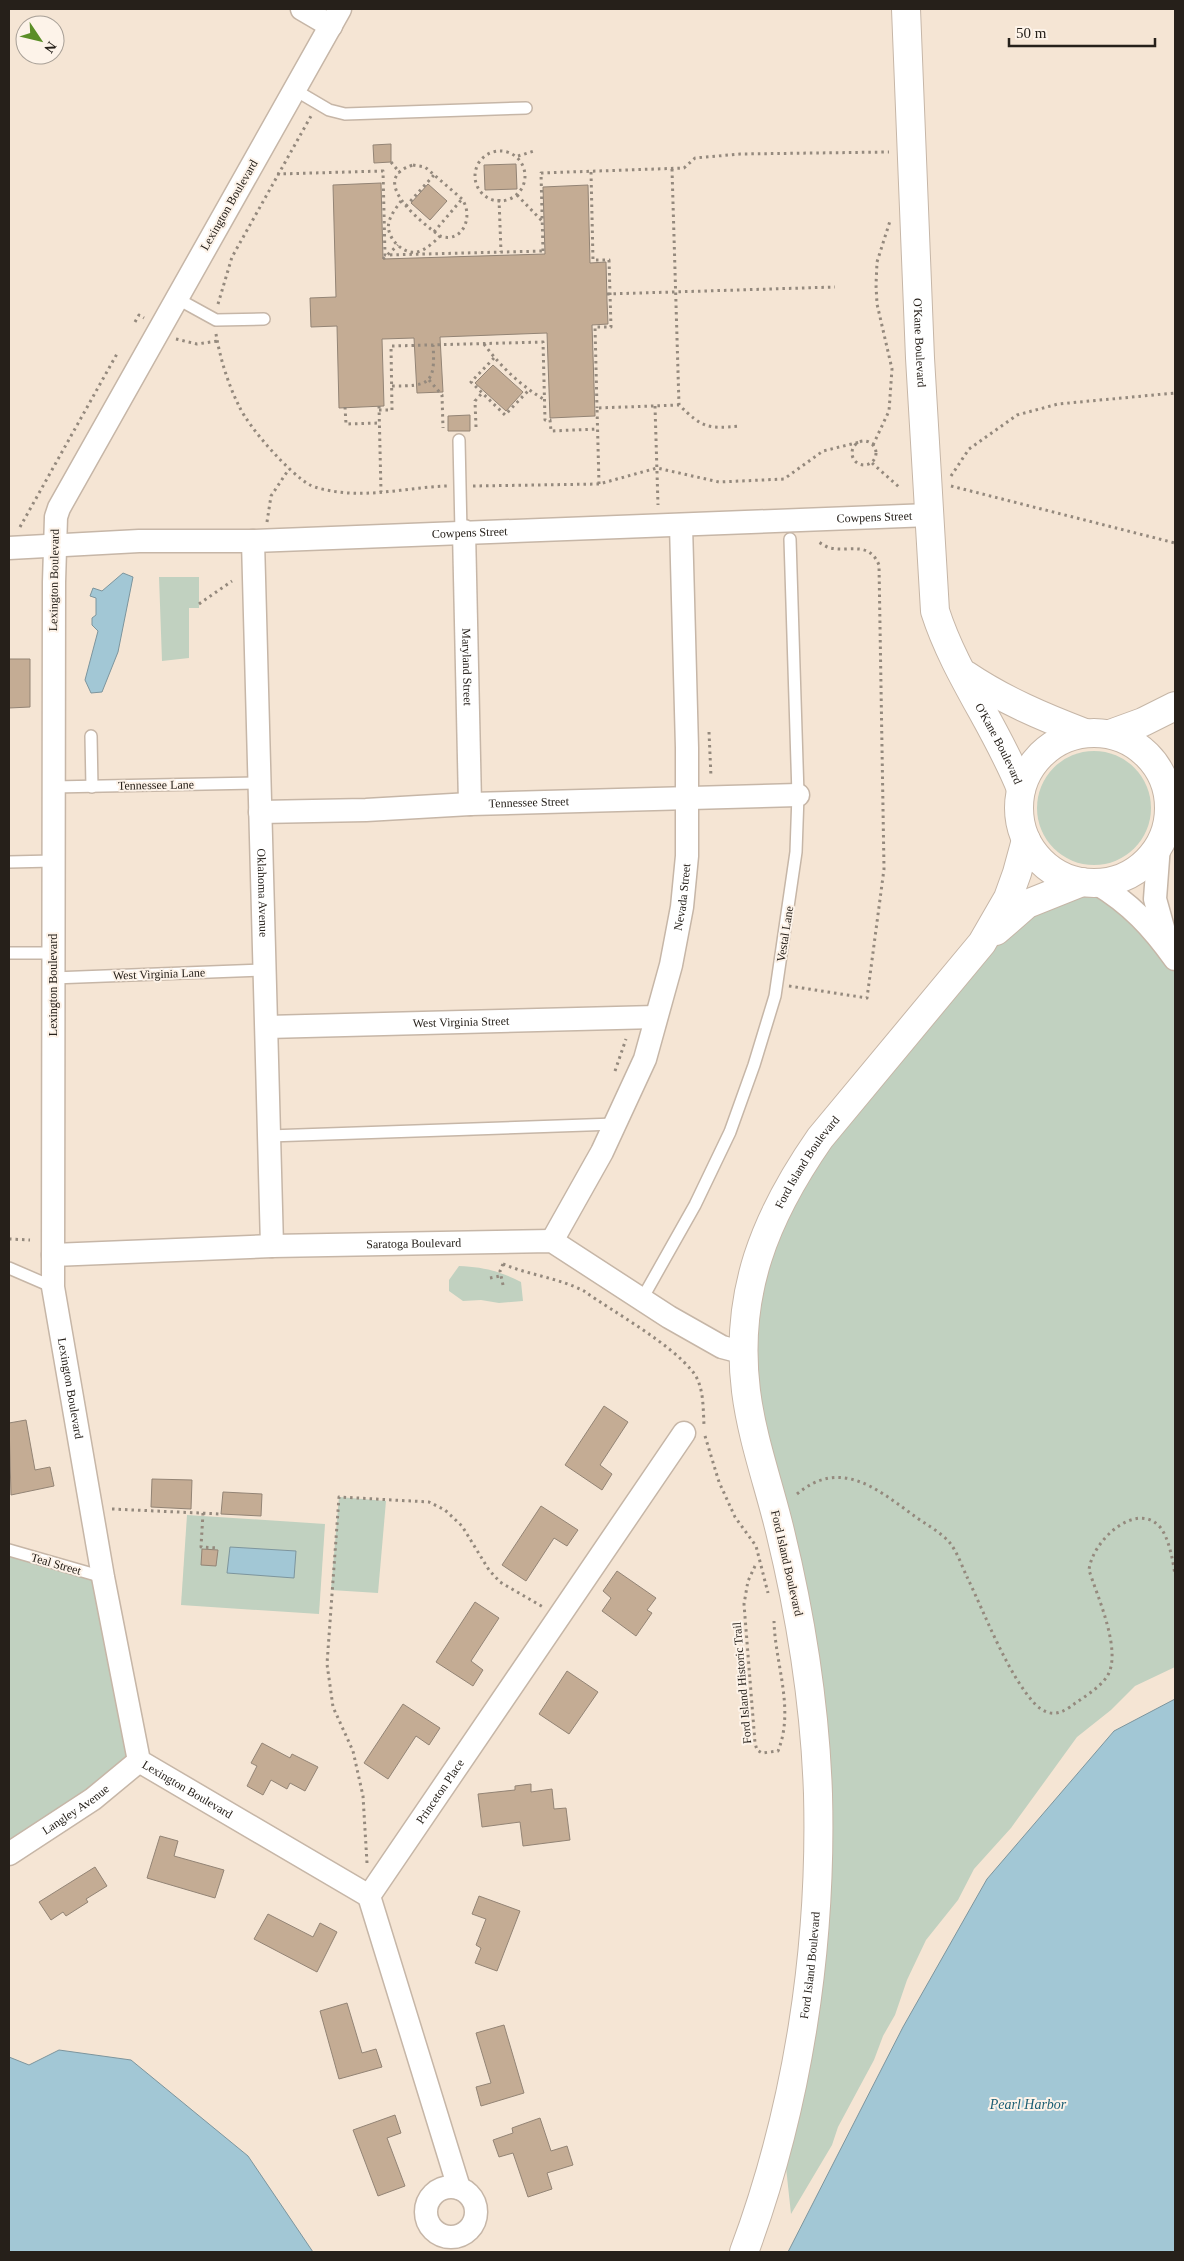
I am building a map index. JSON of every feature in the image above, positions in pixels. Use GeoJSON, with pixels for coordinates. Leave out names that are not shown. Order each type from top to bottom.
{"type":"FeatureCollection","features":[{"type":"Feature","properties":{"kind":"street"},"geometry":{"type":"LineString","coordinates":[[302,9],[336,17]]}},
{"type":"Feature","properties":{"kind":"street","name":"O'Kane Boulevard"},"geometry":{"type":"LineString","coordinates":[[906,9],[920,358],[935,611],[944,640],[960,672],[992,726],[1021,789]]}},
{"type":"Feature","properties":{"kind":"street","name":"Lexington Boulevard"},"geometry":{"type":"LineString","coordinates":[[336,17],[176,298],[59,508],[56,517],[54,545],[53,787],[53,1287],[103,1577],[138,1761],[369,1896]]}},
{"type":"Feature","properties":{"kind":"street","name":"Cowpens Street"},"geometry":{"type":"LineString","coordinates":[[14,548],[139,541],[252,541],[930,515]]}},
{"type":"Feature","properties":{"kind":"street","name":"Nevada Street"},"geometry":{"type":"LineString","coordinates":[[552,1241],[616,1124],[645,1059],[671,965],[682,907],[687,856],[687,799],[681,525]]}},
{"type":"Feature","properties":{"kind":"street","name":"Maryland Street"},"geometry":{"type":"LineString","coordinates":[[463,532],[470,804]]}},
{"type":"Feature","properties":{"kind":"street","name":"Oklahoma Avenue"},"geometry":{"type":"LineString","coordinates":[[252,541],[272,1246]]}},
{"type":"Feature","properties":{"kind":"street","name":"O'Kane Boulevard"},"geometry":{"type":"LineString","coordinates":[[960,672],[992,693],[1098,734]]}},
{"type":"Feature","properties":{"kind":"street"},"geometry":{"type":"LineString","coordinates":[[1172,955],[1142,917],[1122,898],[1089,882],[1058,874],[1039,860],[1026,840],[1019,815],[1021,789],[1030,768],[1044,751],[1064,739],[1098,734],[1143,722],[1175,706]]}},
{"type":"Feature","properties":{"kind":"street"},"geometry":{"type":"LineString","coordinates":[[1098,734],[1132,743],[1150,757],[1162,776],[1168,799]]}},
{"type":"Feature","properties":{"kind":"street"},"geometry":{"type":"LineString","coordinates":[[1172,955],[1155,899],[1158,845],[1168,815],[1168,799],[1175,763]]}},
{"type":"Feature","properties":{"kind":"street","name":"Tennessee Street"},"geometry":{"type":"LineString","coordinates":[[260,812],[798,795]]}},
{"type":"Feature","properties":{"kind":"street","name":"Ford Island Boulevard"},"geometry":{"type":"LineString","coordinates":[[982,943],[1008,898],[1026,840]]}},
{"type":"Feature","properties":{"kind":"street"},"geometry":{"type":"LineString","coordinates":[[1089,882],[1115,880],[1132,872],[1147,860],[1158,845]]}},
{"type":"Feature","properties":{"kind":"street","name":"Ford Island Boulevard"},"geometry":{"type":"LineString","coordinates":[[744,2252],[781,2133],[793,2081],[804,2016],[816,1880],[818,1793],[802,1630],[746,1390],[746,1312],[751,1283],[766,1230],[788,1185],[820,1138],[982,943],[1027,904],[1089,882]]}},
{"type":"Feature","properties":{"kind":"street","name":"West Virginia Street"},"geometry":{"type":"LineString","coordinates":[[266,1027],[633,1016],[656,1017]]}},
{"type":"Feature","properties":{"kind":"street"},"geometry":{"type":"LineString","coordinates":[[552,1241],[642,1299],[722,1347],[745,1353]]}},
{"type":"Feature","properties":{"kind":"street","name":"Saratoga Boulevard"},"geometry":{"type":"LineString","coordinates":[[53,1255],[272,1246],[552,1241]]}},
{"type":"Feature","properties":{"kind":"street","name":"Princeton Place"},"geometry":{"type":"LineString","coordinates":[[369,1896],[684,1433]]}},
{"type":"Feature","properties":{"kind":"street","name":"Langley Avenue"},"geometry":{"type":"LineString","coordinates":[[9,1854],[93,1799],[138,1761]]}},
{"type":"Feature","properties":{"kind":"street"},"geometry":{"type":"LineString","coordinates":[[369,1896],[459,2188]]}},
{"type":"Feature","properties":{"kind":"lane"},"geometry":{"type":"LineString","coordinates":[[294,90],[329,110],[344,114],[526,108]]}},
{"type":"Feature","properties":{"kind":"lane"},"geometry":{"type":"LineString","coordinates":[[176,298],[216,320],[264,319]]}},
{"type":"Feature","properties":{"kind":"lane"},"geometry":{"type":"LineString","coordinates":[[459,440],[459,486],[463,532]]}},
{"type":"Feature","properties":{"kind":"lane","name":"Vestal Lane"},"geometry":{"type":"LineString","coordinates":[[642,1299],[695,1205],[730,1132],[754,1065],[776,984],[796,852],[798,795],[790,539]]}},
{"type":"Feature","properties":{"kind":"lane"},"geometry":{"type":"LineString","coordinates":[[90,736],[92,787]]}},
{"type":"Feature","properties":{"kind":"lane","name":"Tennessee Lane"},"geometry":{"type":"LineString","coordinates":[[53,787],[260,782]]}},
{"type":"Feature","properties":{"kind":"lane"},"geometry":{"type":"LineString","coordinates":[[9,862],[53,861]]}},
{"type":"Feature","properties":{"kind":"lane"},"geometry":{"type":"LineString","coordinates":[[9,953],[53,952]]}},
{"type":"Feature","properties":{"kind":"lane","name":"West Virginia Lane"},"geometry":{"type":"LineString","coordinates":[[53,978],[265,970]]}},
{"type":"Feature","properties":{"kind":"lane"},"geometry":{"type":"LineString","coordinates":[[269,1136],[616,1124]]}},
{"type":"Feature","properties":{"kind":"lane"},"geometry":{"type":"LineString","coordinates":[[9,1268],[53,1287]]}},
{"type":"Feature","properties":{"kind":"lane","name":"Teal Street"},"geometry":{"type":"LineString","coordinates":[[9,1550],[103,1577]]}},
{"type":"Feature","properties":{"kind":"path"},"geometry":{"type":"LineString","coordinates":[[216,311],[232,257],[318,104]]}},
{"type":"Feature","properties":{"kind":"path"},"geometry":{"type":"LineString","coordinates":[[518,156],[534,151]]}},
{"type":"Feature","properties":{"kind":"path"},"geometry":{"type":"LineString","coordinates":[[384,257],[544,251],[541,173],[684,168],[695,158],[740,154],[888,151],[889,161]]}},
{"type":"Feature","properties":{"kind":"path"},"geometry":{"type":"LineString","coordinates":[[512,153],[518,156],[526,171],[526,180],[517,195],[499,199],[486,196],[480,191],[476,184],[476,167],[486,154],[512,153]]}},
{"type":"Feature","properties":{"kind":"path"},"geometry":{"type":"LineString","coordinates":[[391,162],[400,173]]}},
{"type":"Feature","properties":{"kind":"path"},"geometry":{"type":"LineString","coordinates":[[419,166],[434,175],[462,199],[468,212],[466,225],[452,237],[440,236],[434,232],[401,201],[395,188],[400,173],[408,167],[419,166]]}},
{"type":"Feature","properties":{"kind":"path"},"geometry":{"type":"LineString","coordinates":[[672,169],[679,405],[698,423],[715,428],[740,426]]}},
{"type":"Feature","properties":{"kind":"path"},"geometry":{"type":"LineString","coordinates":[[278,174],[383,171],[384,257]]}},
{"type":"Feature","properties":{"kind":"path"},"geometry":{"type":"LineString","coordinates":[[591,172],[593,260],[609,260],[611,327],[595,327],[600,484]]}},
{"type":"Feature","properties":{"kind":"path"},"geometry":{"type":"LineString","coordinates":[[406,206],[434,175]]}},
{"type":"Feature","properties":{"kind":"path"},"geometry":{"type":"LineString","coordinates":[[517,195],[542,222]]}},
{"type":"Feature","properties":{"kind":"path"},"geometry":{"type":"LineString","coordinates":[[434,232],[462,199]]}},
{"type":"Feature","properties":{"kind":"path"},"geometry":{"type":"LineString","coordinates":[[499,199],[501,252]]}},
{"type":"Feature","properties":{"kind":"path"},"geometry":{"type":"LineString","coordinates":[[401,201],[389,222],[389,230],[398,246],[408,251],[418,252],[431,245],[440,236]]}},
{"type":"Feature","properties":{"kind":"path"},"geometry":{"type":"LineString","coordinates":[[873,446],[889,411],[892,370],[877,304],[876,286],[878,262],[890,221],[890,211]]}},
{"type":"Feature","properties":{"kind":"path"},"geometry":{"type":"LineString","coordinates":[[384,257],[398,246]]}},
{"type":"Feature","properties":{"kind":"path"},"geometry":{"type":"LineString","coordinates":[[609,294],[835,287]]}},
{"type":"Feature","properties":{"kind":"path"},"geometry":{"type":"LineString","coordinates":[[135,322],[139,315],[146,320]]}},
{"type":"Feature","properties":{"kind":"path"},"geometry":{"type":"LineString","coordinates":[[215,328],[230,386],[240,409],[263,440],[289,468],[310,485],[332,491],[381,492],[459,486],[600,484],[657,468],[719,482],[784,479],[823,450],[860,442],[867,442],[873,446],[876,453],[872,463]]}},
{"type":"Feature","properties":{"kind":"path"},"geometry":{"type":"LineString","coordinates":[[169,336],[196,344],[218,341]]}},
{"type":"Feature","properties":{"kind":"path"},"geometry":{"type":"LineString","coordinates":[[381,492],[379,408],[392,410],[390,346],[543,342],[545,420],[550,420],[551,431],[598,429]]}},
{"type":"Feature","properties":{"kind":"path"},"geometry":{"type":"LineString","coordinates":[[483,343],[494,358],[528,391],[544,400]]}},
{"type":"Feature","properties":{"kind":"path"},"geometry":{"type":"LineString","coordinates":[[392,386],[424,384],[432,377],[433,345]]}},
{"type":"Feature","properties":{"kind":"path"},"geometry":{"type":"LineString","coordinates":[[14,548],[20,524],[118,352]]}},
{"type":"Feature","properties":{"kind":"path"},"geometry":{"type":"LineString","coordinates":[[494,358],[471,382],[482,393],[506,415],[528,391]]}},
{"type":"Feature","properties":{"kind":"path"},"geometry":{"type":"LineString","coordinates":[[429,380],[442,396],[443,428]]}},
{"type":"Feature","properties":{"kind":"path"},"geometry":{"type":"LineString","coordinates":[[476,427],[475,401],[482,393]]}},
{"type":"Feature","properties":{"kind":"path"},"geometry":{"type":"LineString","coordinates":[[950,478],[969,449],[1017,415],[1058,404],[1175,393]]}},
{"type":"Feature","properties":{"kind":"path"},"geometry":{"type":"LineString","coordinates":[[597,408],[679,405]]}},
{"type":"Feature","properties":{"kind":"path"},"geometry":{"type":"LineString","coordinates":[[655,406],[659,513]]}},
{"type":"Feature","properties":{"kind":"path"},"geometry":{"type":"LineString","coordinates":[[346,407],[346,424],[379,423]]}},
{"type":"Feature","properties":{"kind":"path"},"geometry":{"type":"LineString","coordinates":[[860,442],[853,448],[853,460],[860,465],[872,463]]}},
{"type":"Feature","properties":{"kind":"path"},"geometry":{"type":"LineString","coordinates":[[872,463],[899,487]]}},
{"type":"Feature","properties":{"kind":"path"},"geometry":{"type":"LineString","coordinates":[[268,525],[267,511],[271,496],[289,468]]}},
{"type":"Feature","properties":{"kind":"path"},"geometry":{"type":"LineString","coordinates":[[945,485],[1175,543]]}},
{"type":"Feature","properties":{"kind":"path"},"geometry":{"type":"LineString","coordinates":[[776,984],[867,998],[884,869],[879,565],[875,555],[866,549],[829,548],[815,540],[790,539]]}},
{"type":"Feature","properties":{"kind":"path"},"geometry":{"type":"LineString","coordinates":[[199,604],[232,581]]}},
{"type":"Feature","properties":{"kind":"path"},"geometry":{"type":"LineString","coordinates":[[614,1073],[633,1016]]}},
{"type":"Feature","properties":{"kind":"path"},"geometry":{"type":"LineString","coordinates":[[9,1240],[30,1240]]}},
{"type":"Feature","properties":{"kind":"path"},"geometry":{"type":"LineString","coordinates":[[503,1264],[500,1276],[503,1284]]}},
{"type":"Feature","properties":{"kind":"path"},"geometry":{"type":"LineString","coordinates":[[490,1278],[500,1276]]}},
{"type":"Feature","properties":{"kind":"path"},"geometry":{"type":"LineString","coordinates":[[604,1305],[648,1335],[693,1373],[702,1393],[705,1434],[719,1482],[735,1517],[756,1546],[769,1597]]}},
{"type":"Feature","properties":{"kind":"path"},"geometry":{"type":"LineString","coordinates":[[796,1494],[809,1484],[829,1477],[849,1478],[866,1484],[888,1497],[949,1542],[1018,1682],[1045,1712],[1054,1714],[1063,1712],[1095,1689],[1106,1678],[1112,1664],[1112,1647],[1089,1570],[1090,1558],[1100,1542],[1112,1529],[1124,1523],[1146,1519],[1161,1528],[1175,1575]]}},
{"type":"Feature","properties":{"kind":"path"},"geometry":{"type":"LineString","coordinates":[[369,1896],[363,1796],[353,1751],[334,1707],[327,1664],[339,1497],[429,1502],[445,1510],[462,1526],[489,1570],[500,1582],[559,1618]]}},
{"type":"Feature","properties":{"kind":"path"},"geometry":{"type":"LineString","coordinates":[[91,1508],[221,1514]]}},
{"type":"Feature","properties":{"kind":"path"},"geometry":{"type":"LineString","coordinates":[[203,1513],[202,1547],[218,1548]]}},
{"type":"Feature","properties":{"kind":"path","name":"Ford Island Historic Trail"},"geometry":{"type":"LineString","coordinates":[[755,1566],[748,1581],[744,1604],[755,1743],[757,1750],[762,1753],[778,1751],[781,1743],[786,1701],[775,1646],[773,1614]]}},
{"type":"Feature","properties":{"kind":"green space"},"geometry":{"type":"Polygon","coordinates":[[[159,577],[199,577],[199,608],[189,608],[189,658],[162,661],[159,577]]]}},
{"type":"Feature","properties":{"kind":"green space"},"geometry":{"type":"Polygon","coordinates":[[[1094,751],[1116,755],[1135,767],[1147,786],[1151,808],[1147,830],[1135,849],[1116,861],[1094,865],[1072,861],[1053,849],[1041,830],[1037,808],[1041,786],[1053,767],[1072,755],[1094,751]]]}},
{"type":"Feature","properties":{"kind":"green space"},"geometry":{"type":"Polygon","coordinates":[[[1082,882],[1175,959],[1175,1667],[1135,1686],[1111,1710],[1077,1737],[1011,1828],[974,1869],[958,1900],[926,1940],[907,1980],[895,2015],[883,2036],[874,2060],[838,2127],[832,2145],[791,2214],[782,2130],[818,1793],[746,1390],[766,1230],[982,943],[1082,882]]]}},
{"type":"Feature","properties":{"kind":"green space"},"geometry":{"type":"Polygon","coordinates":[[[459,1266],[491,1270],[521,1282],[523,1301],[499,1303],[481,1300],[463,1301],[449,1291],[449,1280],[459,1266]]]}},
{"type":"Feature","properties":{"kind":"green space"},"geometry":{"type":"Polygon","coordinates":[[[339,1497],[386,1501],[378,1593],[331,1590],[339,1497]]]}},
{"type":"Feature","properties":{"kind":"green space"},"geometry":{"type":"Polygon","coordinates":[[[187,1515],[325,1524],[319,1614],[181,1605],[187,1515]]]}},
{"type":"Feature","properties":{"kind":"green space"},"geometry":{"type":"Polygon","coordinates":[[[9,1550],[103,1577],[139,1761],[9,1854],[9,1550]]]}},
{"type":"Feature","properties":{"kind":"water"},"geometry":{"type":"Polygon","coordinates":[[[123,573],[133,577],[118,652],[102,692],[91,693],[85,680],[98,631],[92,625],[92,618],[96,615],[96,598],[90,596],[93,588],[102,591],[123,573]]]}},
{"type":"Feature","properties":{"kind":"water"},"geometry":{"type":"Polygon","coordinates":[[[230,1547],[296,1551],[294,1578],[227,1573],[230,1547]]]}},
{"type":"Feature","properties":{"kind":"water","name":"Pearl Harbor"},"geometry":{"type":"Polygon","coordinates":[[[1175,1699],[1175,2252],[788,2252],[903,2027],[987,1879],[1114,1731],[1175,1699]]]}},
{"type":"Feature","properties":{"kind":"water"},"geometry":{"type":"Polygon","coordinates":[[[59,2050],[131,2060],[248,2156],[313,2252],[9,2252],[9,2057],[29,2065],[59,2050]]]}},
{"type":"Feature","properties":{"kind":"building"},"geometry":{"type":"Polygon","coordinates":[[[391,144],[391,162],[374,163],[373,145],[391,144]]]}},
{"type":"Feature","properties":{"kind":"building"},"geometry":{"type":"Polygon","coordinates":[[[516,164],[517,189],[485,190],[484,165],[516,164]]]}},
{"type":"Feature","properties":{"kind":"building"},"geometry":{"type":"Polygon","coordinates":[[[381,183],[383,259],[545,254],[543,187],[588,185],[590,263],[606,262],[608,324],[592,325],[595,416],[550,418],[547,333],[440,337],[443,392],[417,393],[414,338],[382,339],[384,406],[339,408],[337,326],[311,327],[310,298],[336,297],[333,185],[381,183]]]}},
{"type":"Feature","properties":{"kind":"building"},"geometry":{"type":"Polygon","coordinates":[[[428,184],[447,201],[430,220],[411,203],[428,184]]]}},
{"type":"Feature","properties":{"kind":"building"},"geometry":{"type":"Polygon","coordinates":[[[493,365],[523,392],[506,411],[475,383],[493,365]]]}},
{"type":"Feature","properties":{"kind":"building"},"geometry":{"type":"Polygon","coordinates":[[[470,415],[470,431],[448,431],[448,416],[470,415]]]}},
{"type":"Feature","properties":{"kind":"building"},"geometry":{"type":"Polygon","coordinates":[[[9,659],[30,659],[30,707],[9,708],[9,659]]]}},
{"type":"Feature","properties":{"kind":"building"},"geometry":{"type":"Polygon","coordinates":[[[604,1406],[628,1422],[600,1465],[612,1474],[602,1490],[565,1465],[604,1406]]]}},
{"type":"Feature","properties":{"kind":"building"},"geometry":{"type":"Polygon","coordinates":[[[26,1420],[35,1470],[50,1467],[54,1486],[11,1495],[9,1423],[26,1420]]]}},
{"type":"Feature","properties":{"kind":"building"},"geometry":{"type":"Polygon","coordinates":[[[152,1479],[192,1480],[191,1509],[151,1507],[152,1479]]]}},
{"type":"Feature","properties":{"kind":"building"},"geometry":{"type":"Polygon","coordinates":[[[223,1492],[262,1494],[261,1516],[221,1514],[223,1492]]]}},
{"type":"Feature","properties":{"kind":"building"},"geometry":{"type":"Polygon","coordinates":[[[541,1506],[578,1530],[567,1546],[554,1538],[526,1581],[502,1565],[541,1506]]]}},
{"type":"Feature","properties":{"kind":"building"},"geometry":{"type":"Polygon","coordinates":[[[202,1549],[218,1550],[216,1566],[201,1565],[202,1549]]]}},
{"type":"Feature","properties":{"kind":"building"},"geometry":{"type":"Polygon","coordinates":[[[617,1571],[656,1598],[647,1610],[652,1613],[636,1636],[602,1611],[611,1598],[603,1591],[617,1571]]]}},
{"type":"Feature","properties":{"kind":"building"},"geometry":{"type":"Polygon","coordinates":[[[475,1602],[499,1618],[471,1661],[483,1670],[473,1686],[436,1662],[475,1602]]]}},
{"type":"Feature","properties":{"kind":"building"},"geometry":{"type":"Polygon","coordinates":[[[567,1671],[598,1692],[569,1734],[539,1714],[567,1671]]]}},
{"type":"Feature","properties":{"kind":"building"},"geometry":{"type":"Polygon","coordinates":[[[403,1704],[440,1728],[429,1745],[416,1736],[388,1779],[364,1763],[403,1704]]]}},
{"type":"Feature","properties":{"kind":"building"},"geometry":{"type":"Polygon","coordinates":[[[262,1743],[290,1758],[292,1754],[318,1767],[305,1791],[290,1783],[287,1789],[271,1780],[263,1795],[247,1786],[257,1766],[251,1763],[262,1743]]]}},
{"type":"Feature","properties":{"kind":"building"},"geometry":{"type":"Polygon","coordinates":[[[531,1784],[531,1792],[552,1789],[554,1809],[566,1808],[570,1840],[523,1846],[520,1822],[482,1827],[478,1794],[515,1790],[515,1786],[531,1784]]]}},
{"type":"Feature","properties":{"kind":"building"},"geometry":{"type":"Polygon","coordinates":[[[160,1836],[178,1841],[174,1856],[224,1870],[215,1898],[147,1878],[160,1836]]]}},
{"type":"Feature","properties":{"kind":"building"},"geometry":{"type":"Polygon","coordinates":[[[95,1867],[107,1886],[86,1899],[88,1902],[66,1916],[63,1912],[51,1920],[39,1902],[95,1867]]]}},
{"type":"Feature","properties":{"kind":"building"},"geometry":{"type":"Polygon","coordinates":[[[479,1896],[520,1911],[497,1971],[475,1963],[481,1948],[476,1945],[486,1919],[472,1914],[479,1896]]]}},
{"type":"Feature","properties":{"kind":"building"},"geometry":{"type":"Polygon","coordinates":[[[268,1914],[313,1937],[320,1923],[337,1932],[317,1972],[254,1939],[268,1914]]]}},
{"type":"Feature","properties":{"kind":"building"},"geometry":{"type":"Polygon","coordinates":[[[347,2003],[362,2053],[376,2049],[382,2067],[339,2079],[320,2011],[347,2003]]]}},
{"type":"Feature","properties":{"kind":"building"},"geometry":{"type":"Polygon","coordinates":[[[504,2025],[524,2093],[481,2106],[476,2087],[491,2083],[476,2033],[504,2025]]]}},
{"type":"Feature","properties":{"kind":"building"},"geometry":{"type":"Polygon","coordinates":[[[395,2115],[401,2133],[387,2138],[405,2186],[378,2196],[353,2130],[395,2115]]]}},
{"type":"Feature","properties":{"kind":"building"},"geometry":{"type":"Polygon","coordinates":[[[540,2118],[551,2151],[567,2146],[573,2165],[547,2173],[552,2189],[528,2197],[513,2153],[499,2157],[493,2140],[513,2133],[512,2128],[540,2118]]]}}]}
